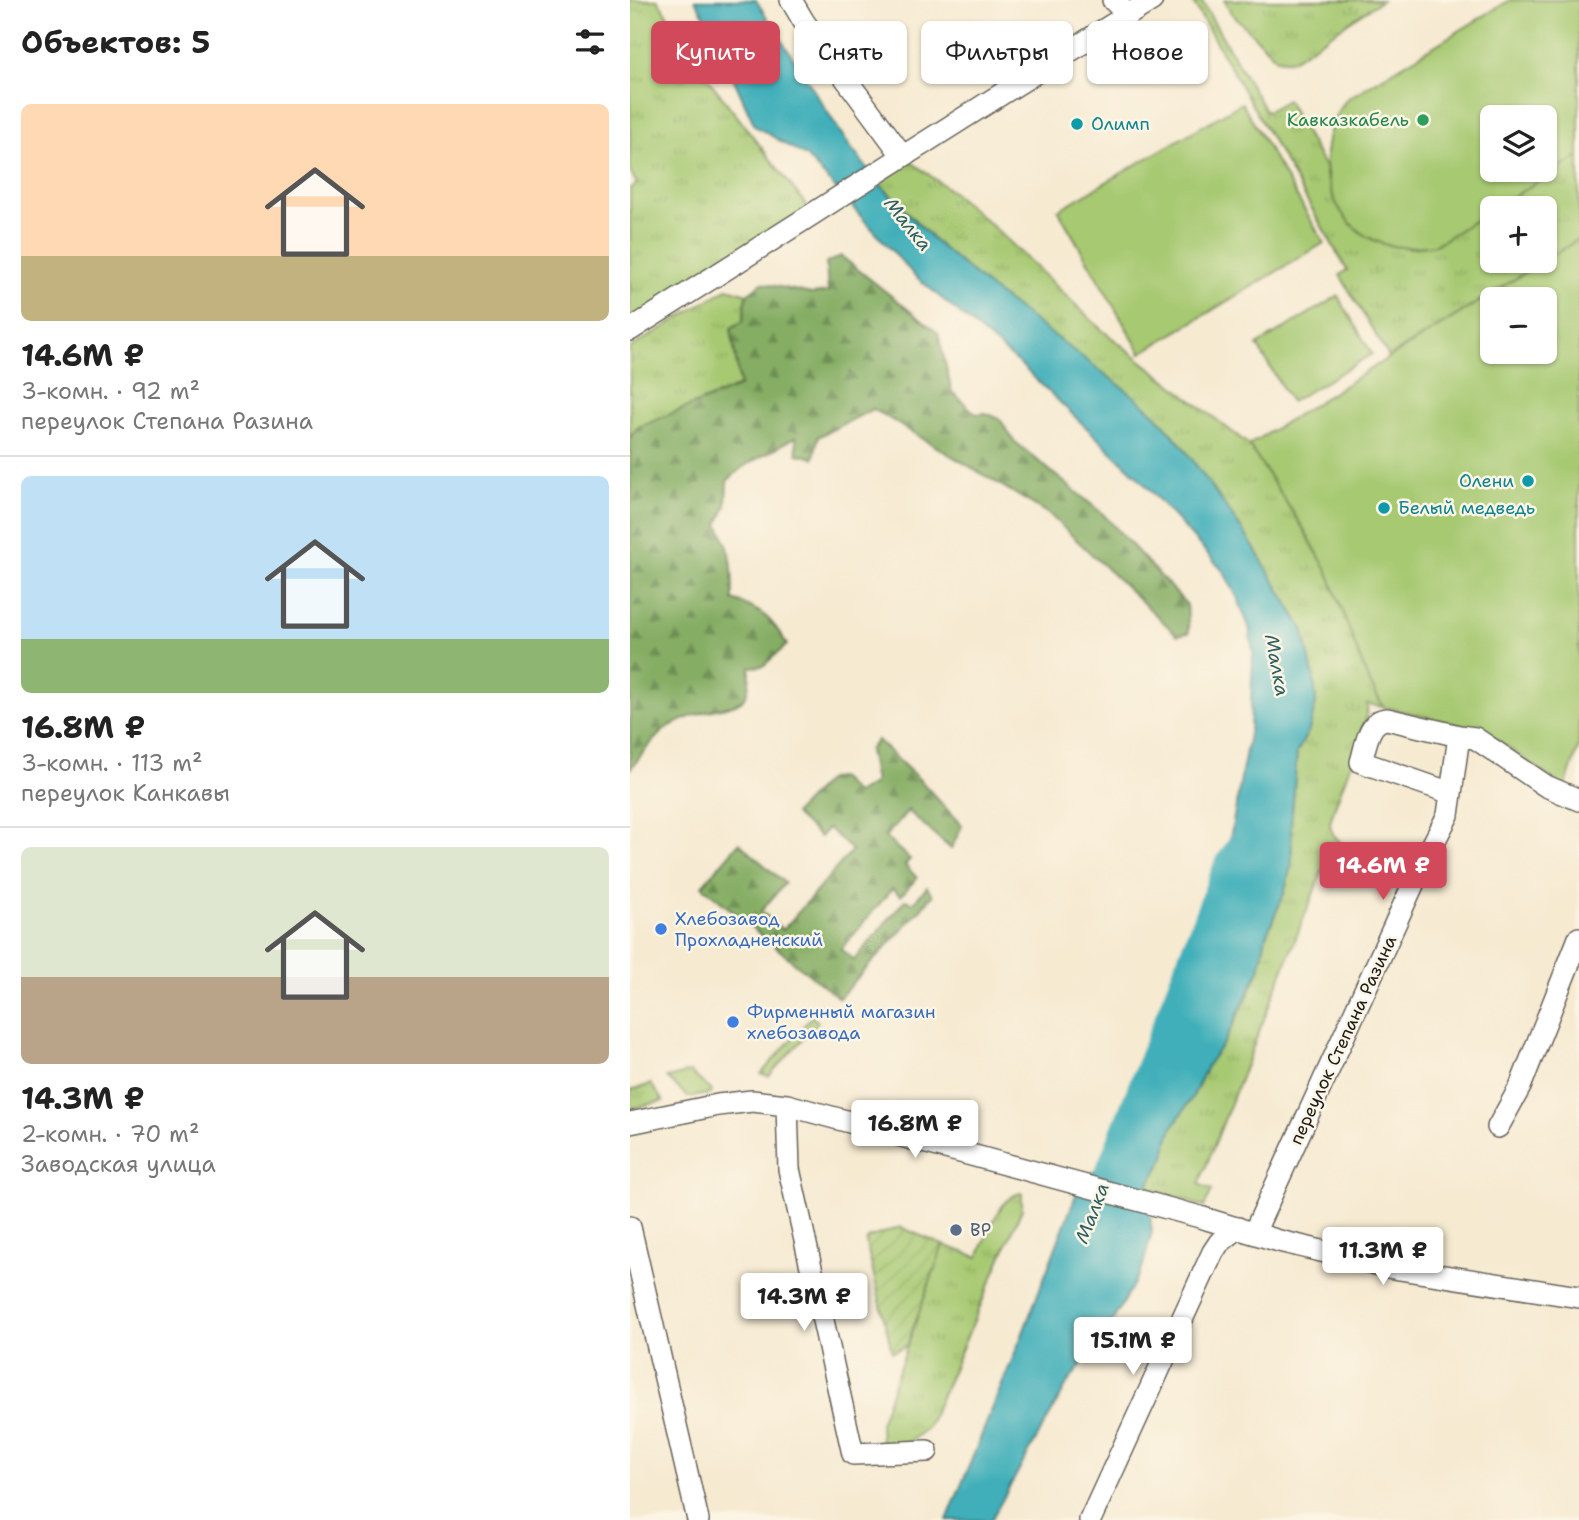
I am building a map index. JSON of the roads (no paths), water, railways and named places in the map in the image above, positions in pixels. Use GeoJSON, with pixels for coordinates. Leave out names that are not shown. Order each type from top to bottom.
{"type":"FeatureCollection","features":[{"type":"Feature","properties":{"kind":"street"},"geometry":{"type":"LineString","coordinates":[[791,0],[803,22],[902,155]]}},
{"type":"Feature","properties":{"kind":"street"},"geometry":{"type":"LineString","coordinates":[[630,330],[814,214],[1121,7],[1152,0]]}},
{"type":"Feature","properties":{"kind":"street"},"geometry":{"type":"LineString","coordinates":[[1451,793],[1361,762],[1373,725],[1387,719],[1475,738],[1546,786],[1579,800]]}},
{"type":"Feature","properties":{"kind":"street","name":"переулок Степана Разина"},"geometry":{"type":"LineString","coordinates":[[1246,1231],[1448,815],[1459,736]]}},
{"type":"Feature","properties":{"kind":"street"},"geometry":{"type":"LineString","coordinates":[[1498,1127],[1520,1087],[1579,938]]}},
{"type":"Feature","properties":{"kind":"street"},"geometry":{"type":"LineString","coordinates":[[630,1124],[752,1101],[787,1105],[1052,1176],[1279,1241],[1394,1268],[1579,1297]]}},
{"type":"Feature","properties":{"kind":"street"},"geometry":{"type":"LineString","coordinates":[[787,1105],[789,1169],[853,1454],[927,1451]]}},
{"type":"Feature","properties":{"kind":"street"},"geometry":{"type":"LineString","coordinates":[[630,1227],[698,1520]]}},
{"type":"Feature","properties":{"kind":"street"},"geometry":{"type":"LineString","coordinates":[[1090,1520],[1213,1252],[1219,1243],[1246,1231]]}},
{"type":"Feature","properties":{"kind":"water"},"geometry":{"type":"Polygon","coordinates":[[[695,0],[756,0],[769,21],[707,21],[695,0]]]}},
{"type":"Feature","properties":{"kind":"water"},"geometry":{"type":"Polygon","coordinates":[[[780,38],[794,59],[794,84],[810,84],[848,144],[907,213],[937,243],[989,287],[1129,392],[1155,414],[1181,444],[1248,538],[1303,629],[1314,679],[1316,703],[1309,730],[1297,752],[1291,826],[1292,862],[1284,894],[1266,936],[1259,970],[1225,1041],[1208,1064],[1193,1096],[1172,1128],[1165,1157],[1147,1187],[1152,1232],[1142,1269],[1107,1331],[1069,1381],[991,1520],[947,1520],[1079,1187],[1090,1174],[1113,1156],[1225,867],[1250,728],[1253,652],[1249,627],[1224,572],[1139,478],[1023,367],[914,275],[807,157],[755,126],[736,84],[780,84],[780,38]]]}},
{"type":"Feature","properties":{"kind":"waterway","name":"Малка"},"geometry":{"type":"LineString","coordinates":[[1102,1185],[1225,867],[1242,840]]}},
{"type":"Feature","properties":{"kind":"place","name":"Кавказкабель"},"geometry":{"type":"Point","coordinates":[1423,120]}},
{"type":"Feature","properties":{"kind":"place","name":"Олимп"},"geometry":{"type":"Point","coordinates":[1077,124]}},
{"type":"Feature","properties":{"kind":"place","name":"Олени"},"geometry":{"type":"Point","coordinates":[1528,481]}},
{"type":"Feature","properties":{"kind":"place","name":"Белый медведь"},"geometry":{"type":"Point","coordinates":[1384,508]}},
{"type":"Feature","properties":{"kind":"place","name":"Хлебозавод Прохладненский"},"geometry":{"type":"Point","coordinates":[661,929]}},
{"type":"Feature","properties":{"kind":"place","name":"Фирменный магазин хлебозавода"},"geometry":{"type":"Point","coordinates":[733,1022]}},
{"type":"Feature","properties":{"kind":"place","name":"BP"},"geometry":{"type":"Point","coordinates":[956,1230]}}]}
